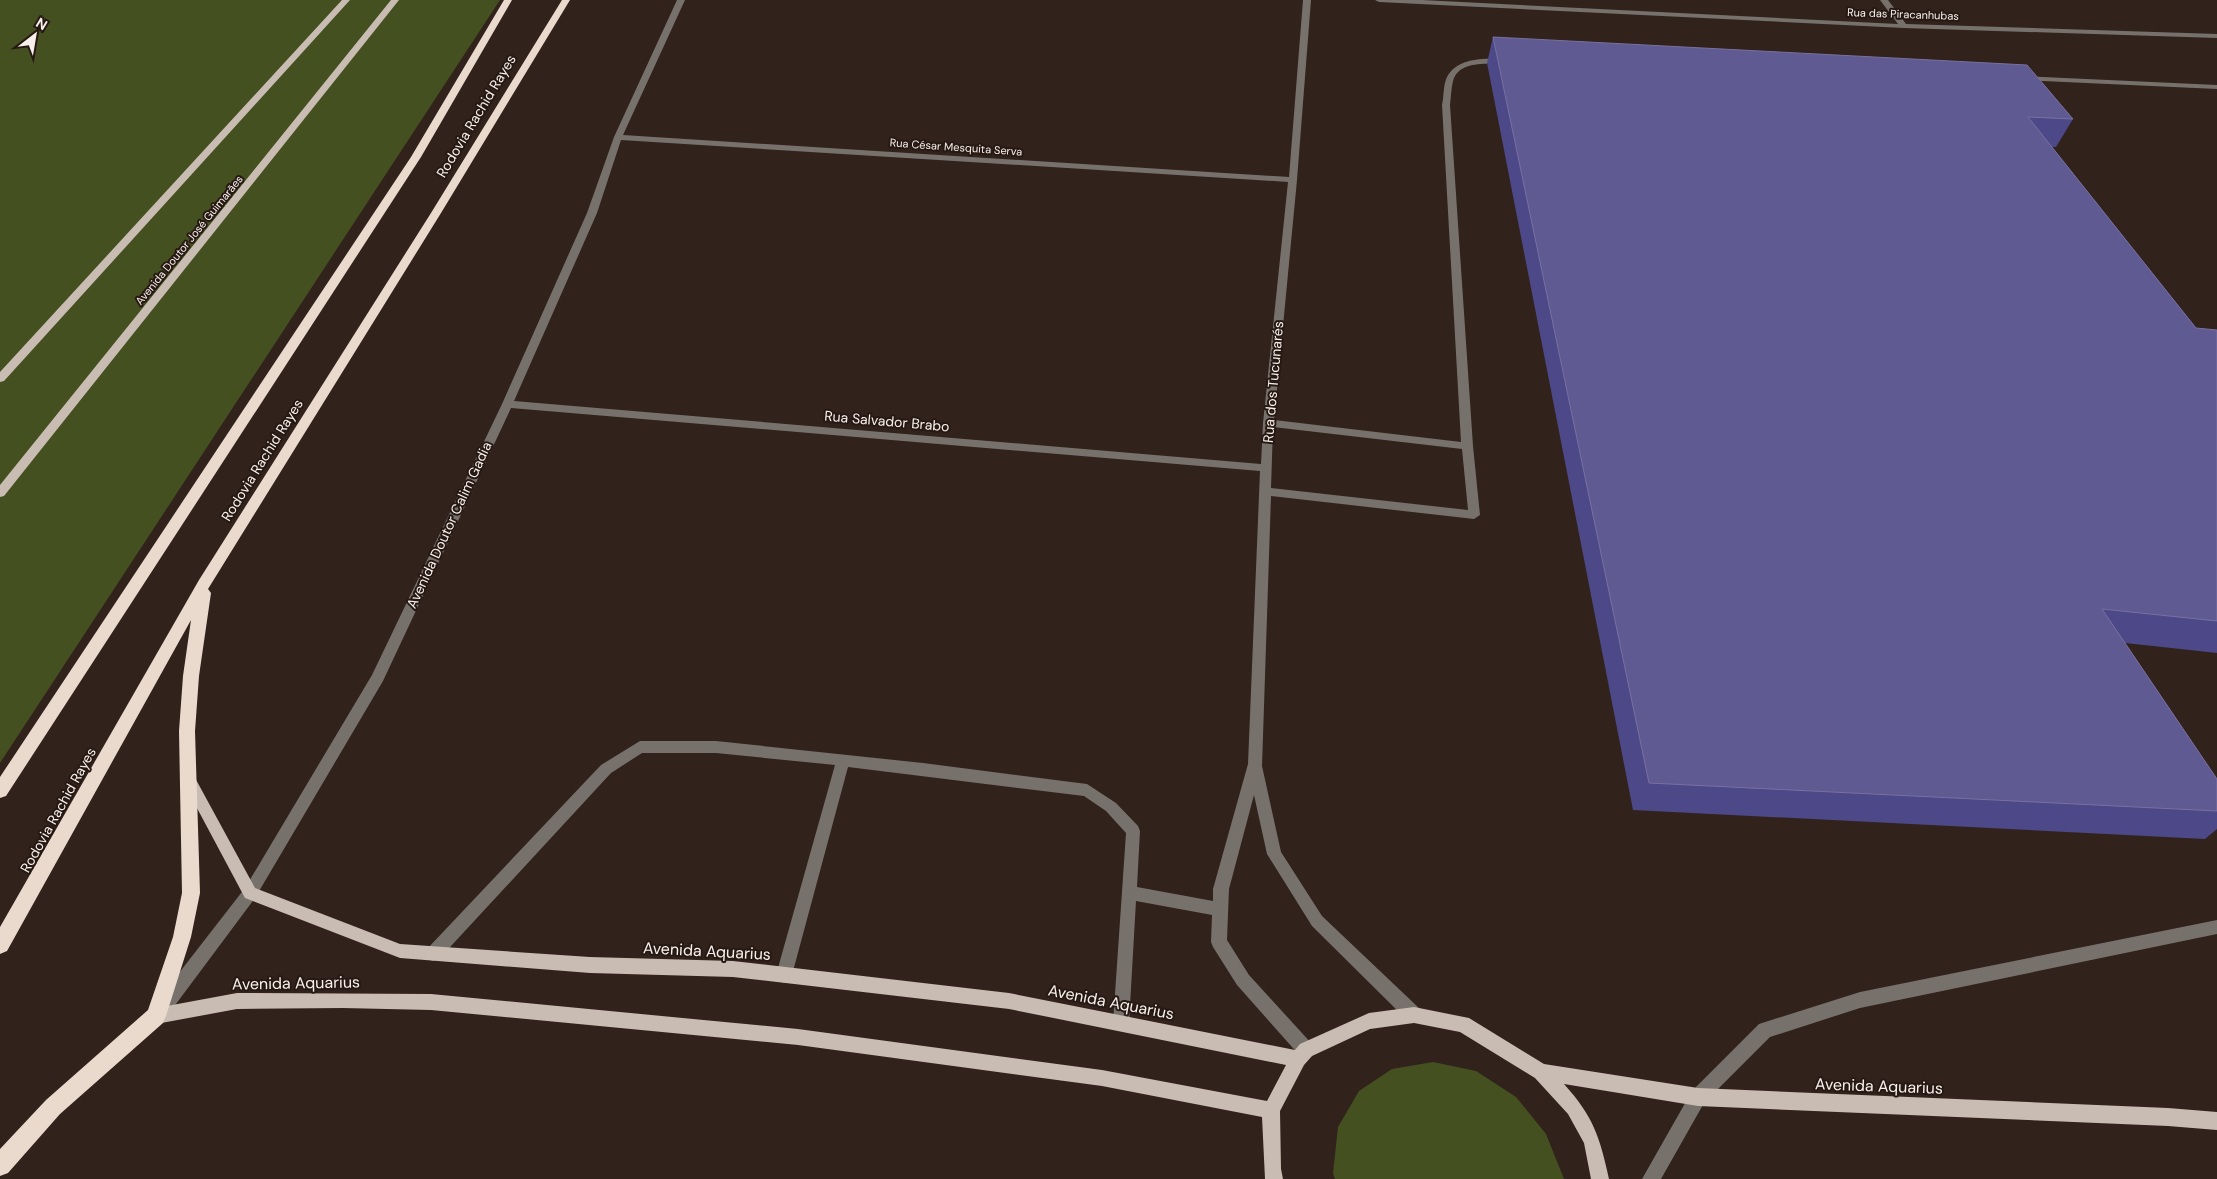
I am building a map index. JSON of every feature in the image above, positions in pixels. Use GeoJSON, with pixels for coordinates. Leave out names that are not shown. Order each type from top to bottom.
{"type":"FeatureCollection","features":[{"type":"Feature","properties":{"kind":"highway"},"geometry":{"type":"LineString","coordinates":[[0,791],[416,156],[508,0]]}},
{"type":"Feature","properties":{"kind":"highway","name":"Rodovia Rachid Rayes"},"geometry":{"type":"LineString","coordinates":[[0,945],[204,584],[436,213],[566,0]]}},
{"type":"Feature","properties":{"kind":"highway"},"geometry":{"type":"LineString","coordinates":[[0,1165],[53,1107],[156,1016],[182,937],[190,893],[187,777],[190,676],[204,584]]}},
{"type":"Feature","properties":{"kind":"main road"},"geometry":{"type":"LineString","coordinates":[[0,378],[82,286],[346,0]]}},
{"type":"Feature","properties":{"kind":"main road","name":"Avenida Doutor José Guimarães"},"geometry":{"type":"LineString","coordinates":[[0,493],[395,0]]}},
{"type":"Feature","properties":{"kind":"main road"},"geometry":{"type":"LineString","coordinates":[[187,777],[250,893]]}},
{"type":"Feature","properties":{"kind":"main road","name":"Avenida Aquarius"},"geometry":{"type":"LineString","coordinates":[[250,893],[400,951],[590,965],[733,969],[1009,1001],[1121,1023],[1302,1054]]}},
{"type":"Feature","properties":{"kind":"main road","name":"Avenida Aquarius"},"geometry":{"type":"LineString","coordinates":[[156,1016],[237,1001],[430,1002],[798,1036],[1102,1078],[1271,1110]]}},
{"type":"Feature","properties":{"kind":"main road"},"geometry":{"type":"LineString","coordinates":[[1272,1176],[1271,1110],[1302,1054],[1369,1021],[1414,1015],[1463,1024],[1540,1072],[1574,1108],[1592,1140],[1600,1179]]}},
{"type":"Feature","properties":{"kind":"main road","name":"Avenida Aquarius"},"geometry":{"type":"LineString","coordinates":[[1540,1072],[1698,1097],[2168,1117],[2217,1121]]}},
{"type":"Feature","properties":{"kind":"street","name":"Avenida Doutor Calim Gadia"},"geometry":{"type":"LineString","coordinates":[[156,1016],[250,893],[378,677],[507,404],[592,213],[618,138],[681,0]]}},
{"type":"Feature","properties":{"kind":"street","name":"Rua dos Tucunarés"},"geometry":{"type":"LineString","coordinates":[[1302,1054],[1242,980],[1219,942],[1221,889],[1255,764],[1268,423],[1293,180],[1307,0]]}},
{"type":"Feature","properties":{"kind":"street","name":"Rua das Piracanhubas"},"geometry":{"type":"LineString","coordinates":[[1379,0],[1904,26],[2217,36]]}},
{"type":"Feature","properties":{"kind":"street"},"geometry":{"type":"LineString","coordinates":[[1597,0],[1600,10]]}},
{"type":"Feature","properties":{"kind":"street"},"geometry":{"type":"LineString","coordinates":[[1884,0],[1904,26]]}},
{"type":"Feature","properties":{"kind":"street"},"geometry":{"type":"LineString","coordinates":[[1266,491],[1474,515],[1467,446],[1446,105],[1450,78],[1456,70],[1465,64],[1479,61],[1509,62]]}},
{"type":"Feature","properties":{"kind":"street"},"geometry":{"type":"LineString","coordinates":[[2014,78],[2217,87]]}},
{"type":"Feature","properties":{"kind":"street","name":"Rua César Mesquita Serva"},"geometry":{"type":"LineString","coordinates":[[618,138],[1293,180]]}},
{"type":"Feature","properties":{"kind":"street","name":"Rua Salvador Brabo"},"geometry":{"type":"LineString","coordinates":[[507,404],[1266,468]]}},
{"type":"Feature","properties":{"kind":"street"},"geometry":{"type":"LineString","coordinates":[[1268,423],[1467,446]]}},
{"type":"Feature","properties":{"kind":"street"},"geometry":{"type":"LineString","coordinates":[[433,954],[606,769],[640,747],[716,747],[924,769],[1087,790],[1111,808],[1133,832],[1121,1023]]}},
{"type":"Feature","properties":{"kind":"street"},"geometry":{"type":"LineString","coordinates":[[784,975],[843,761]]}},
{"type":"Feature","properties":{"kind":"street","name":"Rua dos Tucunarés"},"geometry":{"type":"LineString","coordinates":[[1255,764],[1274,854],[1317,921],[1414,1015]]}},
{"type":"Feature","properties":{"kind":"street"},"geometry":{"type":"LineString","coordinates":[[1129,893],[1220,909]]}},
{"type":"Feature","properties":{"kind":"street"},"geometry":{"type":"LineString","coordinates":[[1651,1179],[1698,1097],[1765,1030],[1860,1000],[2217,927]]}},
{"type":"Feature","properties":{"kind":"green space"},"geometry":{"type":"Polygon","coordinates":[[[0,0],[500,0],[0,763],[0,0]]]}},
{"type":"Feature","properties":{"kind":"green space"},"geometry":{"type":"Polygon","coordinates":[[[1433,1062],[1476,1071],[1516,1097],[1546,1134],[1564,1179],[1335,1179],[1333,1173],[1338,1127],[1359,1091],[1392,1069],[1433,1062]]]}},
{"type":"Feature","properties":{"kind":"building"},"geometry":{"type":"Polygon","coordinates":[[[1493,37],[2027,65],[2073,119],[2028,117],[2196,328],[2217,330],[2217,621],[2102,609],[2217,779],[2217,811],[1649,783],[1493,37]]]}}]}
